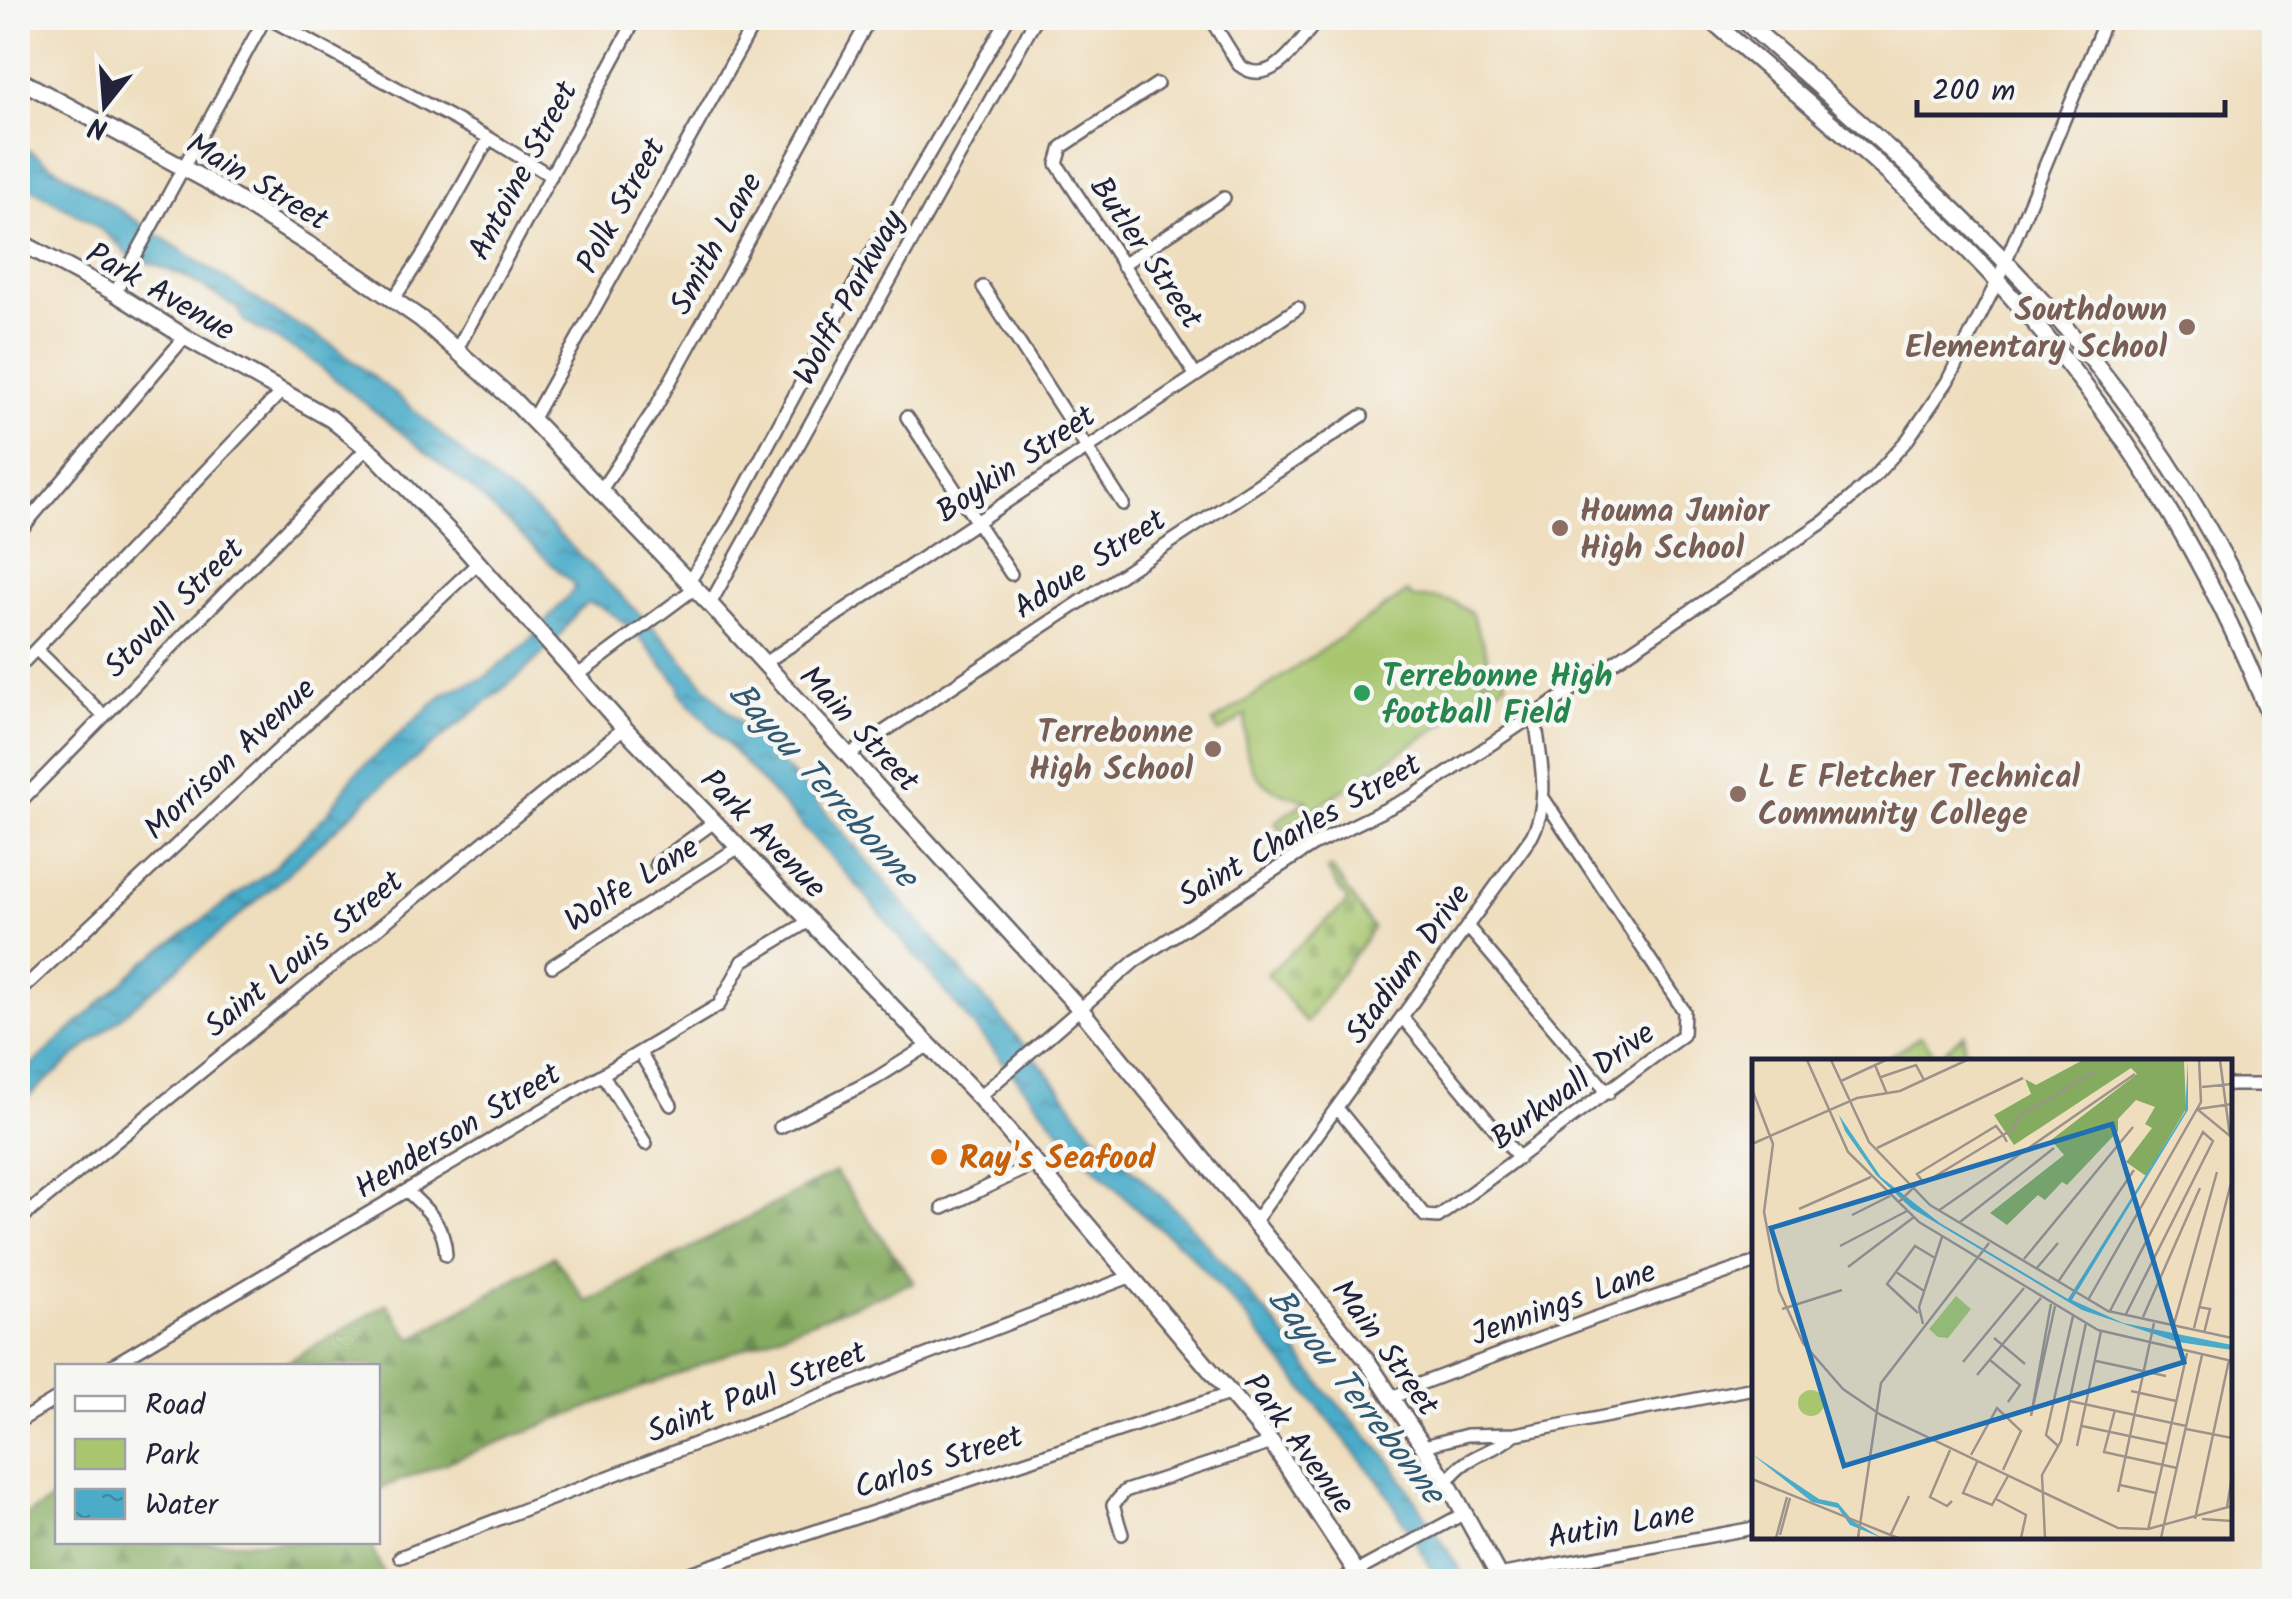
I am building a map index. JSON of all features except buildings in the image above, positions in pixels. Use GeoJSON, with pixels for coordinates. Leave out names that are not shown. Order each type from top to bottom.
{"type":"FeatureCollection","features":[{"type":"Feature","properties":{"kind":"main road"},"geometry":{"type":"LineString","coordinates":[[1709,18],[1949,231],[2066,359],[2149,474],[2226,614],[2274,728]]}},
{"type":"Feature","properties":{"kind":"main road"},"geometry":{"type":"LineString","coordinates":[[1740,18],[1919,174],[2007,260],[2119,390],[2163,454],[2235,577],[2274,662]]}},
{"type":"Feature","properties":{"kind":"main road","name":"Main Street"},"geometry":{"type":"LineString","coordinates":[[18,78],[184,168],[393,300],[457,349],[532,420],[710,604],[1080,1009],[1393,1398],[1465,1512],[1500,1578]]}},
{"type":"Feature","properties":{"kind":"main road","name":"Park Avenue"},"geometry":{"type":"LineString","coordinates":[[18,242],[331,419],[367,448],[478,563],[624,728],[980,1097],[1272,1443],[1361,1576]]}},
{"type":"Feature","properties":{"kind":"street"},"geometry":{"type":"LineString","coordinates":[[114,293],[267,18],[489,138],[550,176]]}},
{"type":"Feature","properties":{"kind":"street","name":"Antoine Street"},"geometry":{"type":"LineString","coordinates":[[457,349],[636,18]]}},
{"type":"Feature","properties":{"kind":"street","name":"Polk Street"},"geometry":{"type":"LineString","coordinates":[[532,420],[756,18]]}},
{"type":"Feature","properties":{"kind":"street","name":"Smith Lane"},"geometry":{"type":"LineString","coordinates":[[601,490],[656,407],[870,18]]}},
{"type":"Feature","properties":{"kind":"street"},"geometry":{"type":"LineString","coordinates":[[578,675],[658,617],[692,585],[870,255],[1008,18]]}},
{"type":"Feature","properties":{"kind":"street","name":"Wolff Parkway"},"geometry":{"type":"LineString","coordinates":[[710,604],[1036,18]]}},
{"type":"Feature","properties":{"kind":"street"},"geometry":{"type":"LineString","coordinates":[[1210,18],[1239,64],[1261,73],[1279,64],[1319,18]]}},
{"type":"Feature","properties":{"kind":"street","name":"Saint Charles Street"},"geometry":{"type":"LineString","coordinates":[[980,1097],[1135,961],[1313,845],[1415,795],[1826,521],[1872,480],[1930,409],[1975,330],[2106,18]]}},
{"type":"Feature","properties":{"kind":"street","name":"Butler Street"},"geometry":{"type":"LineString","coordinates":[[1157,84],[1062,147],[1056,158],[1062,174],[1196,376]]}},
{"type":"Feature","properties":{"kind":"street"},"geometry":{"type":"LineString","coordinates":[[393,300],[428,247],[489,138]]}},
{"type":"Feature","properties":{"kind":"street"},"geometry":{"type":"LineString","coordinates":[[1122,265],[1224,198]]}},
{"type":"Feature","properties":{"kind":"street"},"geometry":{"type":"LineString","coordinates":[[983,287],[1123,504]]}},
{"type":"Feature","properties":{"kind":"street","name":"Boykin Street"},"geometry":{"type":"LineString","coordinates":[[763,664],[1298,308]]}},
{"type":"Feature","properties":{"kind":"street"},"geometry":{"type":"LineString","coordinates":[[18,533],[185,338]]}},
{"type":"Feature","properties":{"kind":"street"},"geometry":{"type":"LineString","coordinates":[[18,668],[282,391]]}},
{"type":"Feature","properties":{"kind":"street","name":"Adoue Street"},"geometry":{"type":"LineString","coordinates":[[847,756],[1362,416]]}},
{"type":"Feature","properties":{"kind":"street"},"geometry":{"type":"LineString","coordinates":[[907,417],[1011,574]]}},
{"type":"Feature","properties":{"kind":"street","name":"Stovall Street"},"geometry":{"type":"LineString","coordinates":[[18,804],[367,448]]}},
{"type":"Feature","properties":{"kind":"street"},"geometry":{"type":"LineString","coordinates":[[726,523],[748,535]]}},
{"type":"Feature","properties":{"kind":"street","name":"Morrison Avenue"},"geometry":{"type":"LineString","coordinates":[[18,993],[478,563]]}},
{"type":"Feature","properties":{"kind":"street"},"geometry":{"type":"LineString","coordinates":[[36,649],[104,716]]}},
{"type":"Feature","properties":{"kind":"street","name":"Stadium Drive"},"geometry":{"type":"LineString","coordinates":[[1254,1221],[1532,836],[1542,818],[1544,799],[1535,716]]}},
{"type":"Feature","properties":{"kind":"street","name":"Saint Louis Street"},"geometry":{"type":"LineString","coordinates":[[18,1221],[624,728]]}},
{"type":"Feature","properties":{"kind":"street","name":"Burkwall Drive"},"geometry":{"type":"LineString","coordinates":[[1337,1108],[1426,1216],[1438,1217],[1678,1041],[1686,1019],[1684,1011],[1544,799]]}},
{"type":"Feature","properties":{"kind":"street"},"geometry":{"type":"LineString","coordinates":[[656,864],[714,822]]}},
{"type":"Feature","properties":{"kind":"street","name":"Wolfe Lane"},"geometry":{"type":"LineString","coordinates":[[552,966],[739,847]]}},
{"type":"Feature","properties":{"kind":"street","name":"Henderson Street"},"geometry":{"type":"LineString","coordinates":[[114,1364],[720,1005],[743,960],[811,920]]}},
{"type":"Feature","properties":{"kind":"street"},"geometry":{"type":"LineString","coordinates":[[1467,926],[1608,1093]]}},
{"type":"Feature","properties":{"kind":"street"},"geometry":{"type":"LineString","coordinates":[[1402,1017],[1519,1158]]}},
{"type":"Feature","properties":{"kind":"street"},"geometry":{"type":"LineString","coordinates":[[780,1127],[875,1079],[929,1045]]}},
{"type":"Feature","properties":{"kind":"street"},"geometry":{"type":"LineString","coordinates":[[640,1053],[671,1105]]}},
{"type":"Feature","properties":{"kind":"street"},"geometry":{"type":"LineString","coordinates":[[603,1076],[646,1144]]}},
{"type":"Feature","properties":{"kind":"street"},"geometry":{"type":"LineString","coordinates":[[2232,1085],[2274,1085]]}},
{"type":"Feature","properties":{"kind":"street"},"geometry":{"type":"LineString","coordinates":[[944,1208],[1036,1164]]}},
{"type":"Feature","properties":{"kind":"street"},"geometry":{"type":"LineString","coordinates":[[407,1191],[428,1210],[446,1237],[446,1255]]}},
{"type":"Feature","properties":{"kind":"street","name":"Jennings Lane"},"geometry":{"type":"LineString","coordinates":[[1393,1398],[1578,1324],[1752,1264]]}},
{"type":"Feature","properties":{"kind":"street","name":"Saint Paul Street"},"geometry":{"type":"LineString","coordinates":[[400,1558],[1132,1276]]}},
{"type":"Feature","properties":{"kind":"street"},"geometry":{"type":"LineString","coordinates":[[1424,1446],[1467,1435],[1514,1434],[1752,1388]]}},
{"type":"Feature","properties":{"kind":"street","name":"Carlos Street"},"geometry":{"type":"LineString","coordinates":[[662,1582],[1232,1393]]}},
{"type":"Feature","properties":{"kind":"street"},"geometry":{"type":"LineString","coordinates":[[18,1422],[55,1400]]}},
{"type":"Feature","properties":{"kind":"street"},"geometry":{"type":"LineString","coordinates":[[1447,1482],[1461,1462],[1495,1448],[1514,1434]]}},
{"type":"Feature","properties":{"kind":"street"},"geometry":{"type":"LineString","coordinates":[[1122,1534],[1113,1505],[1125,1491],[1272,1443]]}},
{"type":"Feature","properties":{"kind":"street"},"geometry":{"type":"LineString","coordinates":[[1337,1582],[1361,1576],[1401,1547],[1465,1512]]}},
{"type":"Feature","properties":{"kind":"street","name":"Autin Lane"},"geometry":{"type":"LineString","coordinates":[[1500,1578],[1752,1528]]}},
{"type":"Feature","properties":{"kind":"green space"},"geometry":{"type":"Polygon","coordinates":[[[1408,592],[1413,598],[1455,603],[1471,613],[1488,657],[1482,681],[1500,671],[1507,682],[1281,831],[1275,822],[1307,800],[1275,790],[1255,773],[1246,748],[1246,715],[1219,733],[1213,723],[1408,592]]]}},
{"type":"Feature","properties":{"kind":"green space"},"geometry":{"type":"Polygon","coordinates":[[[1331,867],[1373,928],[1306,1023],[1267,974],[1348,902],[1327,870],[1331,867]]]}},
{"type":"Feature","properties":{"kind":"green space"},"geometry":{"type":"Polygon","coordinates":[[[1964,1034],[1964,1056],[1885,1059],[1921,1036],[1937,1057],[1964,1034]]]}},
{"type":"Feature","properties":{"kind":"green space"},"geometry":{"type":"Polygon","coordinates":[[[835,1172],[914,1282],[380,1488],[380,1364],[284,1364],[387,1304],[412,1339],[554,1256],[587,1302],[835,1172]]]}},
{"type":"Feature","properties":{"kind":"green space"},"geometry":{"type":"Polygon","coordinates":[[[55,1498],[55,1544],[370,1544],[387,1581],[18,1581],[18,1520],[55,1498]]]}},
{"type":"Feature","properties":{"kind":"water"},"geometry":{"type":"Polygon","coordinates":[[[18,143],[280,315],[330,343],[535,511],[665,639],[721,704],[807,790],[1058,1085],[1090,1130],[1180,1214],[1279,1328],[1327,1392],[1390,1460],[1467,1581],[1439,1581],[1383,1487],[1243,1314],[1183,1247],[1144,1216],[1071,1144],[860,889],[680,693],[679,685],[638,636],[601,607],[588,603],[577,611],[557,640],[521,674],[384,784],[275,885],[18,1105],[18,1078],[145,962],[272,869],[327,814],[354,775],[446,692],[484,678],[526,644],[574,589],[474,491],[305,355],[245,322],[238,309],[186,277],[126,254],[93,224],[18,181],[18,143]]]}},
{"type":"Feature","properties":{"kind":"place","name":"Southdown Elementary School"},"geometry":{"type":"Point","coordinates":[2187,327]}},
{"type":"Feature","properties":{"kind":"place","name":"Houma Junior High School"},"geometry":{"type":"Point","coordinates":[1560,528]}},
{"type":"Feature","properties":{"kind":"place","name":"Terrebonne High football Field"},"geometry":{"type":"Point","coordinates":[1362,693]}},
{"type":"Feature","properties":{"kind":"place","name":"Terrebonne High School"},"geometry":{"type":"Point","coordinates":[1213,749]}},
{"type":"Feature","properties":{"kind":"place","name":"L E Fletcher Technical Community College"},"geometry":{"type":"Point","coordinates":[1738,794]}},
{"type":"Feature","properties":{"kind":"place","name":"Ray's Seafood"},"geometry":{"type":"Point","coordinates":[939,1157]}},
{"type":"Feature","properties":{"kind":"water label","name":"Bayou Terrebonne"},"geometry":{"type":"Point","coordinates":[824,784]}},
{"type":"Feature","properties":{"kind":"water label","name":"Bayou Terrebonne"},"geometry":{"type":"Point","coordinates":[1357,1395]}}]}
